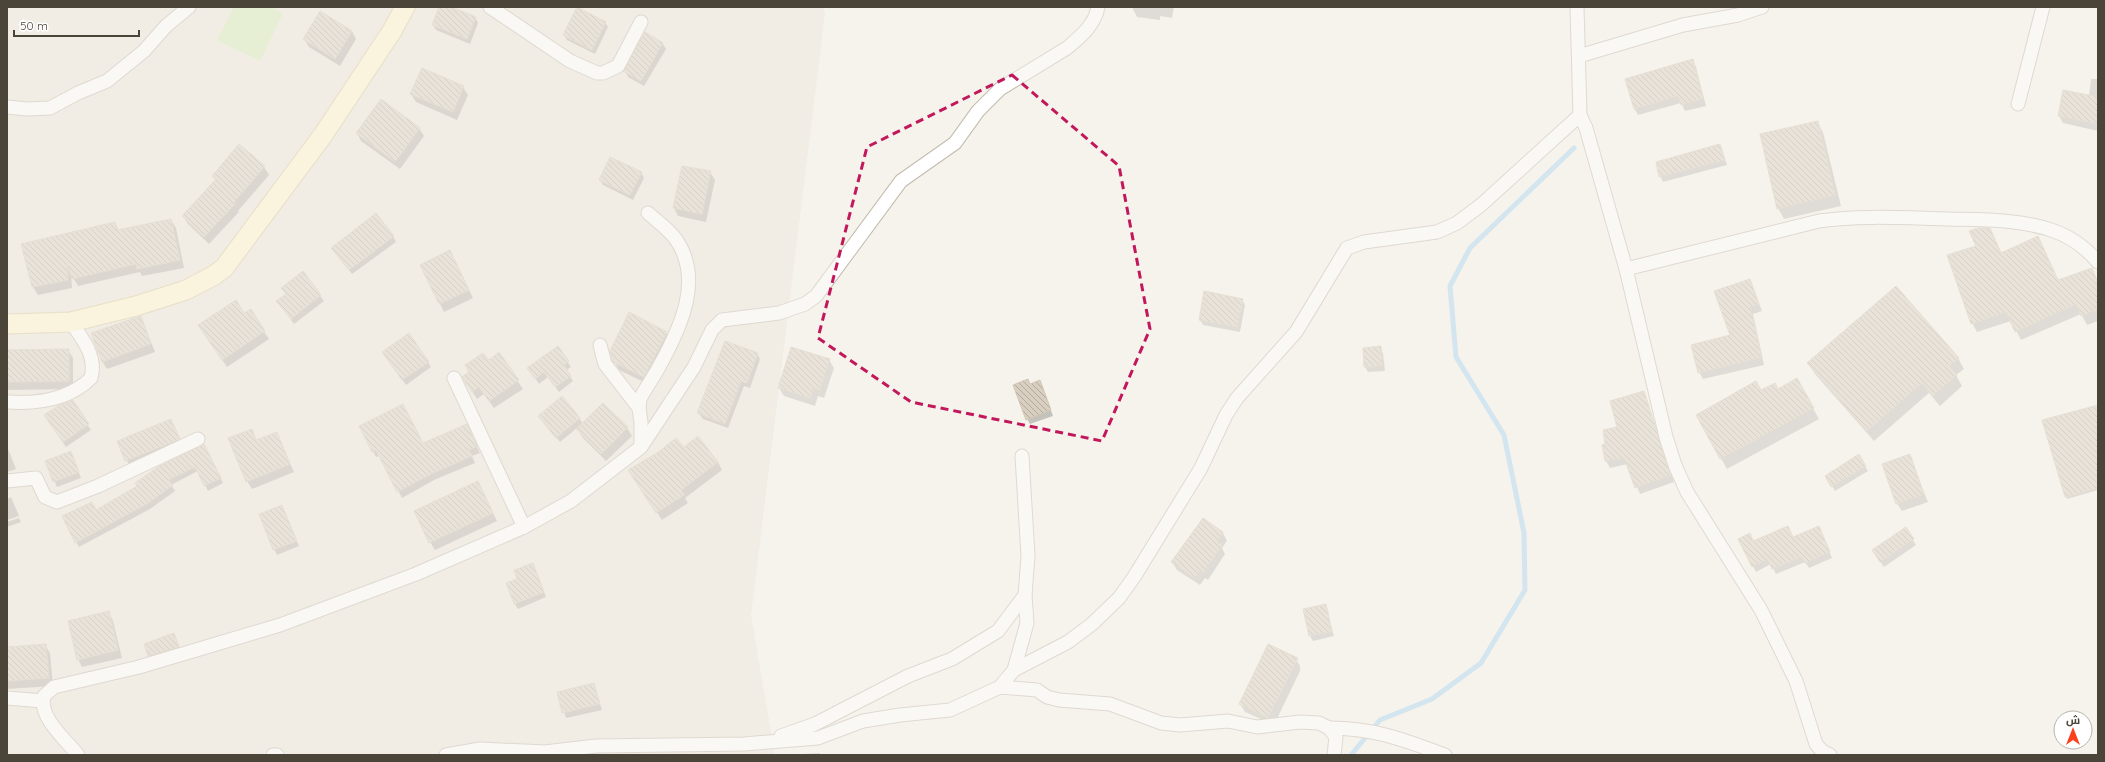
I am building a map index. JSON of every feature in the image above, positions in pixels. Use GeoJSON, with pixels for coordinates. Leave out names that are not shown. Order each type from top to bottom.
{"type":"FeatureCollection","features":[{"type":"Feature","properties":{"kind":"street"},"geometry":{"type":"LineString","coordinates":[[7,107],[27,109],[50,108],[78,93],[107,81],[144,50],[189,7]]}},
{"type":"Feature","properties":{"kind":"street"},"geometry":{"type":"LineString","coordinates":[[7,324],[71,322],[169,296],[202,282],[224,268],[323,135],[392,31],[405,7]]}},
{"type":"Feature","properties":{"kind":"street"},"geometry":{"type":"LineString","coordinates":[[490,7],[570,61],[597,73],[603,73],[618,66],[641,22]]}},
{"type":"Feature","properties":{"kind":"street"},"geometry":{"type":"LineString","coordinates":[[78,755],[47,717],[44,710],[43,701],[47,692],[54,688],[139,667],[280,625],[416,574],[524,527],[571,501],[641,446],[687,378],[717,325],[729,318],[754,317],[792,310],[805,304],[816,296],[901,181],[955,142],[978,111],[1000,89],[1076,41],[1085,32],[1096,15],[1098,7]]}},
{"type":"Feature","properties":{"kind":"street"},"geometry":{"type":"LineString","coordinates":[[1577,7],[1580,115],[1586,128],[1626,269],[1666,437],[1679,478],[1761,610],[1796,681],[1814,749],[1830,755]]}},
{"type":"Feature","properties":{"kind":"street"},"geometry":{"type":"LineString","coordinates":[[1579,56],[1683,25],[1738,15],[1762,7]]}},
{"type":"Feature","properties":{"kind":"street"},"geometry":{"type":"LineString","coordinates":[[2018,104],[2043,7]]}},
{"type":"Feature","properties":{"kind":"street"},"geometry":{"type":"LineString","coordinates":[[446,755],[480,749],[545,752],[596,746],[648,747],[818,738],[863,721],[900,715],[950,710],[1000,687],[1014,670],[1068,642],[1092,624],[1119,598],[1134,577],[1201,468],[1226,415],[1237,398],[1296,332],[1347,248],[1364,242],[1437,232],[1457,223],[1481,205],[1580,115]]}},
{"type":"Feature","properties":{"kind":"street"},"geometry":{"type":"LineString","coordinates":[[638,408],[644,392],[660,366],[677,330],[687,302],[689,288],[689,277],[683,251],[675,238],[648,213]]}},
{"type":"Feature","properties":{"kind":"street"},"geometry":{"type":"LineString","coordinates":[[1626,269],[1819,221],[1844,217],[1990,220],[2034,226],[2068,237],[2082,246],[2098,262]]}},
{"type":"Feature","properties":{"kind":"street"},"geometry":{"type":"LineString","coordinates":[[7,402],[26,403],[55,398],[71,392],[91,378],[94,367],[91,354],[71,322]]}},
{"type":"Feature","properties":{"kind":"street"},"geometry":{"type":"LineString","coordinates":[[600,345],[605,364],[638,408],[641,422],[641,446]]}},
{"type":"Feature","properties":{"kind":"street"},"geometry":{"type":"LineString","coordinates":[[454,378],[524,527]]}},
{"type":"Feature","properties":{"kind":"street"},"geometry":{"type":"LineString","coordinates":[[7,481],[24,478],[36,478],[45,496],[58,502],[98,486],[198,439]]}},
{"type":"Feature","properties":{"kind":"street"},"geometry":{"type":"LineString","coordinates":[[1014,670],[1027,623],[1026,595],[1028,556],[1022,456]]}},
{"type":"Feature","properties":{"kind":"street"},"geometry":{"type":"LineString","coordinates":[[764,742],[815,724],[908,676],[952,659],[998,631],[1026,595]]}},
{"type":"Feature","properties":{"kind":"street"},"geometry":{"type":"LineString","coordinates":[[1000,687],[1037,690],[1047,697],[1059,700],[1110,704],[1161,723],[1180,724],[1228,721],[1257,727],[1313,722],[1319,723],[1329,728],[1336,737],[1334,755]]}},
{"type":"Feature","properties":{"kind":"street"},"geometry":{"type":"LineString","coordinates":[[7,698],[43,701]]}},
{"type":"Feature","properties":{"kind":"street"},"geometry":{"type":"LineString","coordinates":[[1329,728],[1353,728],[1403,739],[1445,755]]}},
{"type":"Feature","properties":{"kind":"street"},"geometry":{"type":"LineString","coordinates":[[272,755],[277,755]]}},
{"type":"Feature","properties":{"kind":"highlighted area"},"geometry":{"type":"Polygon","coordinates":[[[1012,75],[1119,166],[1150,329],[1102,441],[911,402],[818,338],[867,147],[1012,75]]]}},
{"type":"Feature","properties":{"kind":"shaded area"},"geometry":{"type":"Polygon","coordinates":[[[7,7],[823,7],[825,13],[751,615],[775,755],[7,755],[7,7]]]}},
{"type":"Feature","properties":{"kind":"green space"},"geometry":{"type":"Polygon","coordinates":[[[234,7],[270,7],[283,13],[260,61],[217,40],[234,7]]]}},
{"type":"Feature","properties":{"kind":"building"},"geometry":{"type":"Polygon","coordinates":[[[439,7],[452,7],[476,17],[467,39],[432,25],[439,7]]]}},
{"type":"Feature","properties":{"kind":"building"},"geometry":{"type":"Polygon","coordinates":[[[577,7],[606,22],[592,50],[563,35],[577,7]]]}},
{"type":"Feature","properties":{"kind":"building"},"geometry":{"type":"Polygon","coordinates":[[[320,11],[352,31],[335,59],[303,39],[320,11]]]}},
{"type":"Feature","properties":{"kind":"building"},"geometry":{"type":"Polygon","coordinates":[[[645,32],[663,43],[641,81],[623,71],[645,32]]]}},
{"type":"Feature","properties":{"kind":"building"},"geometry":{"type":"Polygon","coordinates":[[[1693,59],[1703,99],[1681,105],[1678,96],[1634,109],[1625,79],[1693,59]]]}},
{"type":"Feature","properties":{"kind":"building"},"geometry":{"type":"Polygon","coordinates":[[[422,68],[464,86],[453,112],[410,94],[422,68]]]}},
{"type":"Feature","properties":{"kind":"building"},"geometry":{"type":"Polygon","coordinates":[[[2063,90],[2098,97],[2098,124],[2058,116],[2063,90]]]}},
{"type":"Feature","properties":{"kind":"building"},"geometry":{"type":"Polygon","coordinates":[[[381,99],[420,128],[395,162],[356,133],[381,99]]]}},
{"type":"Feature","properties":{"kind":"building"},"geometry":{"type":"Polygon","coordinates":[[[1818,121],[1835,195],[1777,209],[1760,134],[1818,121]]]}},
{"type":"Feature","properties":{"kind":"building"},"geometry":{"type":"Polygon","coordinates":[[[239,144],[265,166],[234,202],[235,204],[204,237],[182,216],[216,179],[212,176],[239,144]]]}},
{"type":"Feature","properties":{"kind":"building"},"geometry":{"type":"Polygon","coordinates":[[[1720,144],[1725,160],[1659,177],[1656,162],[1720,144]]]}},
{"type":"Feature","properties":{"kind":"building"},"geometry":{"type":"Polygon","coordinates":[[[610,157],[642,172],[630,195],[599,180],[610,157]]]}},
{"type":"Feature","properties":{"kind":"building"},"geometry":{"type":"Polygon","coordinates":[[[682,166],[711,171],[702,214],[673,208],[682,166]]]}},
{"type":"Feature","properties":{"kind":"building"},"geometry":{"type":"Polygon","coordinates":[[[376,213],[394,236],[349,270],[331,248],[376,213]]]}},
{"type":"Feature","properties":{"kind":"building"},"geometry":{"type":"Polygon","coordinates":[[[171,219],[180,260],[137,269],[136,264],[72,279],[67,264],[68,280],[32,287],[21,244],[115,222],[117,230],[171,219]]]}},
{"type":"Feature","properties":{"kind":"building"},"geometry":{"type":"Polygon","coordinates":[[[1978,228],[1990,228],[2001,253],[2038,236],[2058,280],[2092,268],[2098,283],[2098,310],[2081,316],[2076,304],[2015,332],[2006,312],[1971,324],[1947,255],[1976,246],[1969,231],[1978,228]]]}},
{"type":"Feature","properties":{"kind":"building"},"geometry":{"type":"Polygon","coordinates":[[[450,250],[469,290],[439,304],[420,265],[450,250]]]}},
{"type":"Feature","properties":{"kind":"building"},"geometry":{"type":"Polygon","coordinates":[[[303,271],[321,295],[291,319],[276,301],[286,294],[281,288],[303,271]]]}},
{"type":"Feature","properties":{"kind":"building"},"geometry":{"type":"Polygon","coordinates":[[[1750,279],[1759,304],[1750,307],[1762,357],[1698,373],[1691,345],[1730,335],[1714,291],[1750,279]]]}},
{"type":"Feature","properties":{"kind":"building"},"geometry":{"type":"Polygon","coordinates":[[[1896,286],[1959,358],[1949,366],[1957,375],[1933,396],[1922,383],[1867,431],[1807,363],[1896,286]]]}},
{"type":"Feature","properties":{"kind":"building"},"geometry":{"type":"Polygon","coordinates":[[[1204,291],[1243,299],[1237,327],[1199,320],[1204,291]]]}},
{"type":"Feature","properties":{"kind":"building"},"geometry":{"type":"Polygon","coordinates":[[[236,300],[244,313],[251,309],[265,331],[222,360],[198,325],[236,300]]]}},
{"type":"Feature","properties":{"kind":"building"},"geometry":{"type":"Polygon","coordinates":[[[629,312],[667,332],[644,377],[613,362],[610,351],[629,312]]]}},
{"type":"Feature","properties":{"kind":"building"},"geometry":{"type":"Polygon","coordinates":[[[141,316],[151,344],[102,362],[91,333],[141,316]]]}},
{"type":"Feature","properties":{"kind":"building"},"geometry":{"type":"Polygon","coordinates":[[[409,333],[429,362],[402,380],[382,352],[409,333]]]}},
{"type":"Feature","properties":{"kind":"building"},"geometry":{"type":"Polygon","coordinates":[[[725,341],[758,353],[747,383],[741,381],[725,424],[697,413],[725,341]]]}},
{"type":"Feature","properties":{"kind":"building"},"geometry":{"type":"Polygon","coordinates":[[[558,346],[569,361],[564,365],[571,376],[555,387],[544,372],[535,379],[527,368],[558,346]]]}},
{"type":"Feature","properties":{"kind":"building"},"geometry":{"type":"Polygon","coordinates":[[[1381,346],[1382,366],[1364,367],[1363,348],[1381,346]]]}},
{"type":"Feature","properties":{"kind":"building"},"geometry":{"type":"Polygon","coordinates":[[[791,347],[830,359],[820,390],[813,388],[810,398],[778,388],[791,347]]]}},
{"type":"Feature","properties":{"kind":"building"},"geometry":{"type":"Polygon","coordinates":[[[69,349],[69,381],[7,382],[7,350],[69,349]]]}},
{"type":"Feature","properties":{"kind":"building"},"geometry":{"type":"Polygon","coordinates":[[[499,352],[519,380],[489,401],[479,387],[472,392],[462,377],[469,372],[465,365],[483,353],[489,360],[499,352]]]}},
{"type":"Feature","properties":{"kind":"building"},"geometry":{"type":"Polygon","coordinates":[[[1797,378],[1814,408],[1720,459],[1696,415],[1756,381],[1761,390],[1775,383],[1778,389],[1797,378]]]}},
{"type":"Feature","properties":{"kind":"building"},"geometry":{"type":"Polygon","coordinates":[[[1028,379],[1030,384],[1040,380],[1051,410],[1026,420],[1013,385],[1028,379]]]}},
{"type":"Feature","properties":{"kind":"building"},"geometry":{"type":"Polygon","coordinates":[[[1644,391],[1671,475],[1635,488],[1624,458],[1605,461],[1602,445],[1605,444],[1603,430],[1617,427],[1610,401],[1644,391]]]}},
{"type":"Feature","properties":{"kind":"building"},"geometry":{"type":"Polygon","coordinates":[[[562,396],[580,418],[556,438],[538,416],[562,396]]]}},
{"type":"Feature","properties":{"kind":"building"},"geometry":{"type":"Polygon","coordinates":[[[73,400],[89,424],[63,442],[44,415],[58,406],[73,400]]]}},
{"type":"Feature","properties":{"kind":"building"},"geometry":{"type":"Polygon","coordinates":[[[603,403],[628,427],[601,454],[576,429],[603,403]]]}},
{"type":"Feature","properties":{"kind":"building"},"geometry":{"type":"Polygon","coordinates":[[[403,404],[423,443],[467,424],[477,446],[469,450],[472,456],[433,473],[397,492],[376,450],[372,452],[359,426],[403,404]]]}},
{"type":"Feature","properties":{"kind":"building"},"geometry":{"type":"Polygon","coordinates":[[[2098,405],[2098,488],[2065,497],[2042,420],[2098,405]]]}},
{"type":"Feature","properties":{"kind":"building"},"geometry":{"type":"Polygon","coordinates":[[[171,419],[180,439],[125,461],[117,441],[171,419]]]}},
{"type":"Feature","properties":{"kind":"building"},"geometry":{"type":"Polygon","coordinates":[[[252,429],[256,440],[277,432],[290,464],[246,482],[228,438],[252,429]]]}},
{"type":"Feature","properties":{"kind":"building"},"geometry":{"type":"Polygon","coordinates":[[[698,436],[718,462],[681,490],[684,495],[656,513],[628,470],[657,453],[676,438],[684,447],[698,436]]]}},
{"type":"Feature","properties":{"kind":"building"},"geometry":{"type":"Polygon","coordinates":[[[204,444],[221,478],[204,486],[195,467],[168,480],[173,485],[148,503],[75,543],[62,516],[92,502],[96,510],[137,486],[135,483],[158,467],[204,444]]]}},
{"type":"Feature","properties":{"kind":"building"},"geometry":{"type":"Polygon","coordinates":[[[71,451],[79,472],[53,482],[45,461],[71,451]]]}},
{"type":"Feature","properties":{"kind":"building"},"geometry":{"type":"Polygon","coordinates":[[[1859,454],[1866,466],[1831,487],[1825,476],[1859,454]]]}},
{"type":"Feature","properties":{"kind":"building"},"geometry":{"type":"Polygon","coordinates":[[[1910,454],[1924,494],[1896,504],[1882,464],[1910,454]]]}},
{"type":"Feature","properties":{"kind":"building"},"geometry":{"type":"Polygon","coordinates":[[[478,481],[493,513],[429,543],[414,511],[478,481]]]}},
{"type":"Feature","properties":{"kind":"building"},"geometry":{"type":"Polygon","coordinates":[[[282,505],[297,541],[273,550],[259,514],[282,505]]]}},
{"type":"Feature","properties":{"kind":"building"},"geometry":{"type":"Polygon","coordinates":[[[1203,518],[1223,532],[1217,542],[1222,545],[1203,573],[1200,571],[1195,578],[1171,562],[1203,518]]]}},
{"type":"Feature","properties":{"kind":"building"},"geometry":{"type":"Polygon","coordinates":[[[1788,526],[1793,537],[1819,526],[1830,552],[1805,563],[1802,557],[1772,569],[1768,559],[1752,567],[1738,539],[1750,533],[1753,541],[1788,526]]]}},
{"type":"Feature","properties":{"kind":"building"},"geometry":{"type":"Polygon","coordinates":[[[1906,527],[1914,539],[1880,562],[1872,550],[1906,527]]]}},
{"type":"Feature","properties":{"kind":"building"},"geometry":{"type":"Polygon","coordinates":[[[533,563],[544,592],[514,604],[506,583],[517,579],[514,570],[533,563]]]}},
{"type":"Feature","properties":{"kind":"building"},"geometry":{"type":"Polygon","coordinates":[[[1326,604],[1332,631],[1309,636],[1303,609],[1326,604]]]}},
{"type":"Feature","properties":{"kind":"building"},"geometry":{"type":"Polygon","coordinates":[[[109,611],[118,650],[77,660],[68,621],[109,611]]]}},
{"type":"Feature","properties":{"kind":"building"},"geometry":{"type":"Polygon","coordinates":[[[174,633],[179,647],[148,656],[144,644],[174,633]]]}},
{"type":"Feature","properties":{"kind":"building"},"geometry":{"type":"Polygon","coordinates":[[[46,644],[49,678],[7,681],[7,647],[46,644]]]}},
{"type":"Feature","properties":{"kind":"building"},"geometry":{"type":"Polygon","coordinates":[[[1268,644],[1298,658],[1268,718],[1239,704],[1268,644]]]}},
{"type":"Feature","properties":{"kind":"building"},"geometry":{"type":"Polygon","coordinates":[[[594,683],[600,704],[562,713],[557,692],[594,683]]]}},
{"type":"Feature","properties":{"kind":"waterway"},"geometry":{"type":"LineString","coordinates":[[1351,755],[1380,720],[1432,699],[1481,663],[1525,590],[1524,533],[1504,435],[1456,357],[1450,286],[1470,248],[1574,148]]}}]}
